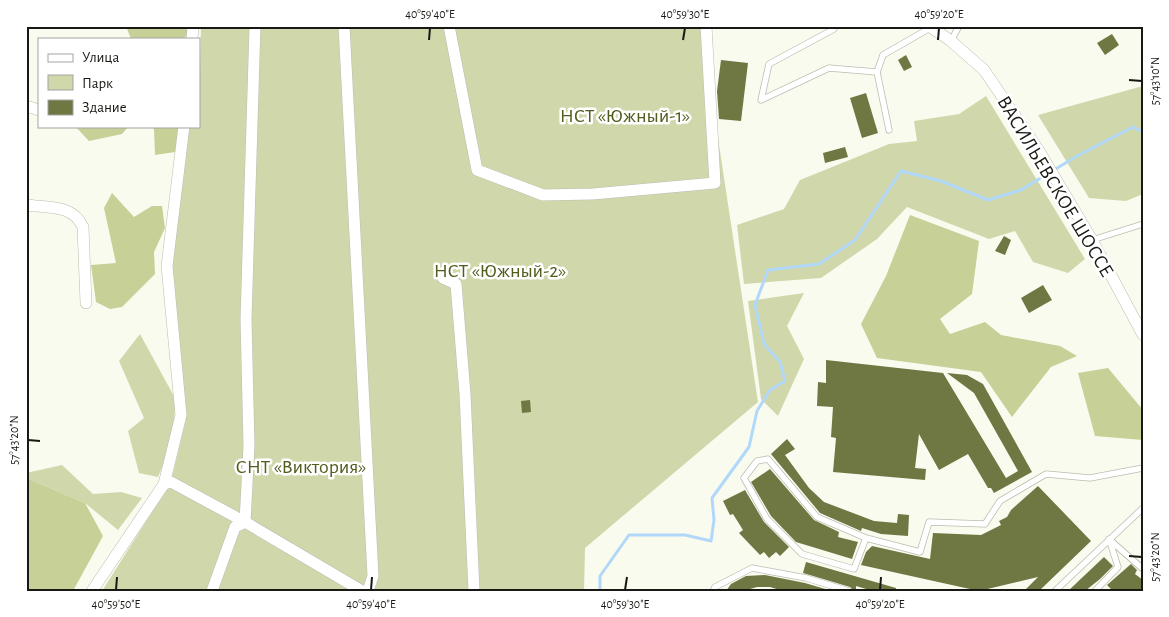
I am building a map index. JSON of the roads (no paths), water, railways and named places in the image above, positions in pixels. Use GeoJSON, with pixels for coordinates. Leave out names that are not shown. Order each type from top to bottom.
{"type":"FeatureCollection","features":[{"type":"Feature","properties":{"kind":"street"},"geometry":{"type":"LineString","coordinates":[[245,522],[249,446],[246,310],[255,26]]}},
{"type":"Feature","properties":{"kind":"street"},"geometry":{"type":"LineString","coordinates":[[344,26],[373,576],[368,591]]}},
{"type":"Feature","properties":{"kind":"street"},"geometry":{"type":"LineString","coordinates":[[449,26],[477,170],[543,195],[593,194],[715,183],[706,26]]}},
{"type":"Feature","properties":{"kind":"street","name":"ВАСИЛЬЕВСКОЕ ШОССЕ"},"geometry":{"type":"LineString","coordinates":[[929,27],[954,44],[984,70],[1039,151],[1092,240],[1143,335]]}},
{"type":"Feature","properties":{"kind":"street"},"geometry":{"type":"LineString","coordinates":[[26,106],[38,110]]}},
{"type":"Feature","properties":{"kind":"street"},"geometry":{"type":"LineString","coordinates":[[92,591],[164,484],[181,415],[167,266],[184,128]]}},
{"type":"Feature","properties":{"kind":"street"},"geometry":{"type":"LineString","coordinates":[[26,205],[67,210],[78,216],[83,227],[86,303]]}},
{"type":"Feature","properties":{"kind":"street"},"geometry":{"type":"LineString","coordinates":[[443,278],[456,284],[465,394],[474,591]]}},
{"type":"Feature","properties":{"kind":"street"},"geometry":{"type":"LineString","coordinates":[[164,484],[171,482],[245,522],[362,591]]}},
{"type":"Feature","properties":{"kind":"street"},"geometry":{"type":"LineString","coordinates":[[212,591],[235,527],[245,522]]}},
{"type":"Feature","properties":{"kind":"lane"},"geometry":{"type":"LineString","coordinates":[[834,26],[834,29],[769,64],[761,100],[829,68],[878,72]]}},
{"type":"Feature","properties":{"kind":"lane"},"geometry":{"type":"LineString","coordinates":[[954,44],[959,26]]}},
{"type":"Feature","properties":{"kind":"lane"},"geometry":{"type":"LineString","coordinates":[[889,130],[878,72],[883,55],[929,27]]}},
{"type":"Feature","properties":{"kind":"lane"},"geometry":{"type":"LineString","coordinates":[[1092,240],[1143,224]]}},
{"type":"Feature","properties":{"kind":"lane"},"geometry":{"type":"LineString","coordinates":[[866,538],[854,569],[802,554],[767,519],[744,478],[757,460],[768,459],[816,517],[866,538],[920,552],[930,522],[985,524],[1000,501],[1046,474],[1090,478],[1143,468]]}},
{"type":"Feature","properties":{"kind":"lane"},"geometry":{"type":"LineString","coordinates":[[1054,591],[1143,508]]}},
{"type":"Feature","properties":{"kind":"lane"},"geometry":{"type":"LineString","coordinates":[[1109,540],[1143,569]]}},
{"type":"Feature","properties":{"kind":"lane"},"geometry":{"type":"LineString","coordinates":[[1095,591],[1118,567],[1109,540]]}},
{"type":"Feature","properties":{"kind":"lane"},"geometry":{"type":"LineString","coordinates":[[713,591],[715,587],[752,568],[806,578],[849,591]]}},
{"type":"Feature","properties":{"kind":"waterway"},"geometry":{"type":"LineString","coordinates":[[600,591],[600,576],[629,535],[685,535],[711,541],[714,520],[712,498],[749,447],[757,411],[770,390],[785,381],[780,362],[764,344],[755,305],[768,270],[819,264],[855,240],[901,171],[941,181],[988,200],[1021,190],[1077,156],[1133,127],[1143,132]]}},
{"type":"Feature","properties":{"kind":"park label","name":"НСТ «Южный-1»"},"geometry":{"type":"Point","coordinates":[625,115]}},
{"type":"Feature","properties":{"kind":"park label","name":"НСТ «Южный-2»"},"geometry":{"type":"Point","coordinates":[500,270]}},
{"type":"Feature","properties":{"kind":"park label","name":"СНТ «Виктория»"},"geometry":{"type":"Point","coordinates":[301,466]}}]}
